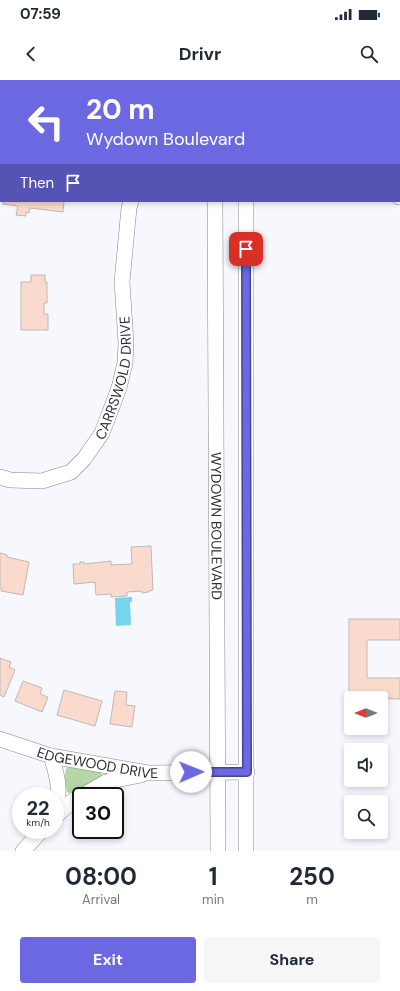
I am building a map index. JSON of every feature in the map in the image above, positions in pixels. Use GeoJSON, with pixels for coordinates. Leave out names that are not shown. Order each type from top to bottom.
{"type":"FeatureCollection","features":[{"type":"Feature","properties":{"kind":"street","name":"CARRSWOLD DRIVE"},"geometry":{"type":"LineString","coordinates":[[0,476],[10,480],[42,481],[71,472],[84,459],[102,433],[119,388],[125,362],[126,343],[122,282],[131,202]]}},
{"type":"Feature","properties":{"kind":"street","name":"WYDOWN BOULEVARD"},"geometry":{"type":"LineString","coordinates":[[216,202],[218,851]]}},
{"type":"Feature","properties":{"kind":"street"},"geometry":{"type":"LineString","coordinates":[[246,202],[246,851]]}},
{"type":"Feature","properties":{"kind":"street","name":"EDGEWOOD DRIVE"},"geometry":{"type":"LineString","coordinates":[[0,739],[51,756],[148,773],[247,772]]}},
{"type":"Feature","properties":{"kind":"street"},"geometry":{"type":"LineString","coordinates":[[51,756],[58,778],[58,787]]}},
{"type":"Feature","properties":{"kind":"street"},"geometry":{"type":"LineString","coordinates":[[97,787],[106,782],[148,773]]}},
{"type":"Feature","properties":{"kind":"street"},"geometry":{"type":"LineString","coordinates":[[64,809],[72,801]]}},
{"type":"Feature","properties":{"kind":"street"},"geometry":{"type":"LineString","coordinates":[[23,851],[34,839]]}},
{"type":"Feature","properties":{"kind":"green space"},"geometry":{"type":"Polygon","coordinates":[[[67,767],[101,772],[103,777],[84,787],[72,787],[72,792],[68,793],[66,788],[65,772],[67,767]]]}},
{"type":"Feature","properties":{"kind":"water"},"geometry":{"type":"Polygon","coordinates":[[[132,597],[132,602],[130,602],[131,625],[116,626],[115,598],[132,597]]]}},
{"type":"Feature","properties":{"kind":"building"},"geometry":{"type":"Polygon","coordinates":[[[3,202],[64,202],[63,212],[30,208],[29,213],[26,212],[26,216],[16,215],[18,206],[3,204],[3,202]]]}},
{"type":"Feature","properties":{"kind":"building"},"geometry":{"type":"Polygon","coordinates":[[[31,275],[45,275],[45,282],[47,282],[47,303],[44,303],[44,314],[48,314],[48,330],[21,330],[21,282],[31,282],[31,275]]]}},
{"type":"Feature","properties":{"kind":"building"},"geometry":{"type":"Polygon","coordinates":[[[151,546],[153,590],[149,592],[127,592],[127,596],[111,597],[111,594],[96,595],[95,582],[74,584],[73,564],[80,564],[80,562],[84,562],[84,564],[111,561],[111,565],[132,564],[131,547],[151,546]]]}},
{"type":"Feature","properties":{"kind":"building"},"geometry":{"type":"Polygon","coordinates":[[[0,553],[7,555],[7,557],[29,562],[23,595],[1,591],[0,553]]]}},
{"type":"Feature","properties":{"kind":"building"},"geometry":{"type":"Polygon","coordinates":[[[349,619],[400,619],[400,640],[367,640],[367,678],[400,678],[400,699],[388,699],[388,691],[349,691],[349,619]]]}},
{"type":"Feature","properties":{"kind":"building"},"geometry":{"type":"Polygon","coordinates":[[[0,658],[11,662],[9,667],[15,670],[4,697],[0,695],[0,658]]]}},
{"type":"Feature","properties":{"kind":"building"},"geometry":{"type":"Polygon","coordinates":[[[23,681],[42,688],[40,694],[48,697],[42,712],[15,701],[23,681]]]}},
{"type":"Feature","properties":{"kind":"building"},"geometry":{"type":"Polygon","coordinates":[[[64,690],[102,701],[95,726],[57,715],[64,690]]]}},
{"type":"Feature","properties":{"kind":"building"},"geometry":{"type":"Polygon","coordinates":[[[115,691],[127,692],[126,705],[135,706],[132,727],[110,724],[115,691]]]}},
{"type":"Feature","properties":{"kind":"route"},"geometry":{"type":"LineString","coordinates":[[191,772],[247,772],[246,249]]}}]}
